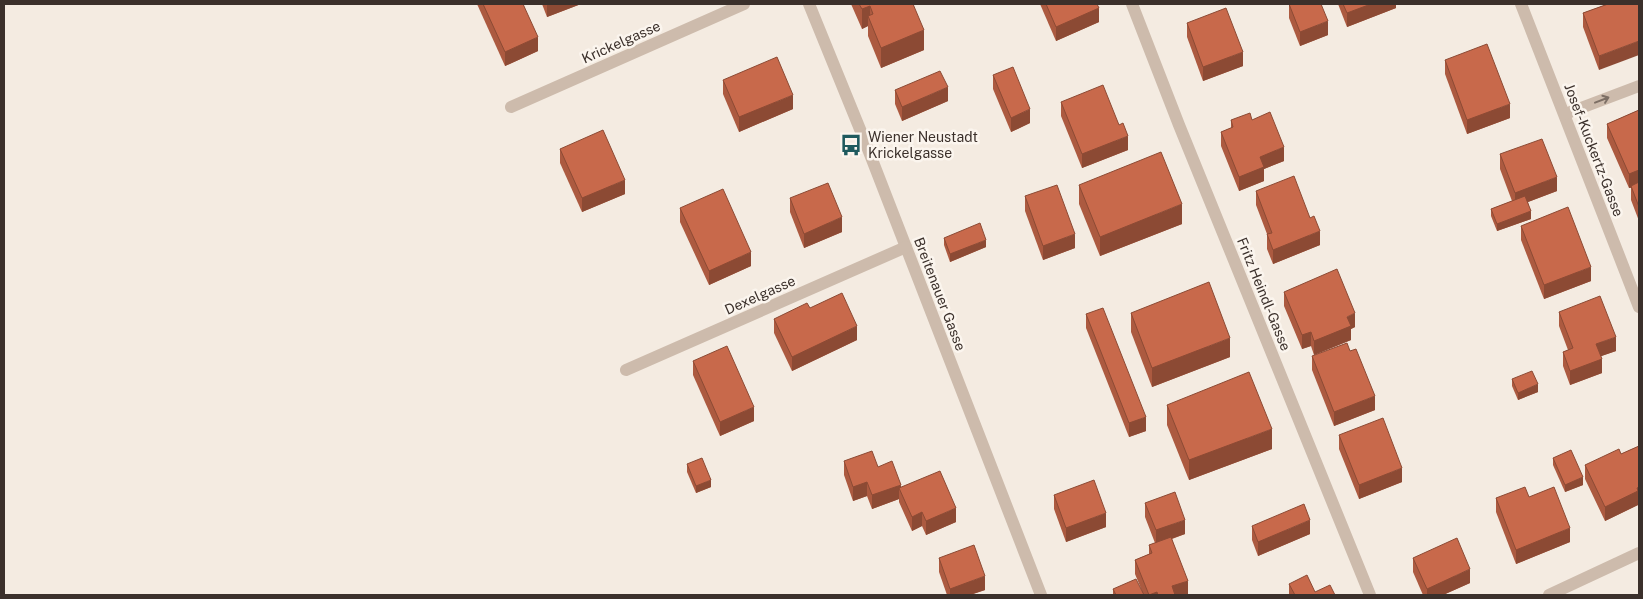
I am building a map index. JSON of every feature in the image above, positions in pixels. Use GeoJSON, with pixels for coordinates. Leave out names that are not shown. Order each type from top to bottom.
{"type":"FeatureCollection","features":[{"type":"Feature","properties":{"kind":"street","name":"Krickelgasse"},"geometry":{"type":"LineString","coordinates":[[511,107],[744,4]]}},
{"type":"Feature","properties":{"kind":"street","name":"Breitenauer Gasse"},"geometry":{"type":"LineString","coordinates":[[809,4],[1041,595]]}},
{"type":"Feature","properties":{"kind":"street","name":"Fritz Heindl-Gasse"},"geometry":{"type":"LineString","coordinates":[[1132,4],[1179,125],[1370,595]]}},
{"type":"Feature","properties":{"kind":"street","name":"Josef-Kuckertz-Gasse"},"geometry":{"type":"LineString","coordinates":[[1521,4],[1639,307]]}},
{"type":"Feature","properties":{"kind":"street"},"geometry":{"type":"LineString","coordinates":[[1565,114],[1639,86]]}},
{"type":"Feature","properties":{"kind":"street","name":"Dexelgasse"},"geometry":{"type":"LineString","coordinates":[[626,370],[906,247]]}},
{"type":"Feature","properties":{"kind":"street"},"geometry":{"type":"LineString","coordinates":[[1549,595],[1639,553]]}},
{"type":"Feature","properties":{"kind":"building"},"geometry":{"type":"Polygon","coordinates":[[[483,4],[523,4],[538,37],[505,52],[483,4]]]}},
{"type":"Feature","properties":{"kind":"building"},"geometry":{"type":"Polygon","coordinates":[[[859,4],[913,4],[924,30],[881,48],[868,16],[873,14],[870,6],[862,9],[859,4]]]}},
{"type":"Feature","properties":{"kind":"building"},"geometry":{"type":"Polygon","coordinates":[[[1046,4],[1097,4],[1099,8],[1056,27],[1046,4]]]}},
{"type":"Feature","properties":{"kind":"building"},"geometry":{"type":"Polygon","coordinates":[[[1289,4],[1321,4],[1328,21],[1300,32],[1289,4]]]}},
{"type":"Feature","properties":{"kind":"building"},"geometry":{"type":"Polygon","coordinates":[[[1343,4],[1371,4],[1347,13],[1343,4]]]}},
{"type":"Feature","properties":{"kind":"building"},"geometry":{"type":"Polygon","coordinates":[[[1608,4],[1639,4],[1639,41],[1599,56],[1583,13],[1608,4]]]}},
{"type":"Feature","properties":{"kind":"building"},"geometry":{"type":"Polygon","coordinates":[[[1226,8],[1243,52],[1203,67],[1187,23],[1226,8]]]}},
{"type":"Feature","properties":{"kind":"building"},"geometry":{"type":"Polygon","coordinates":[[[1487,44],[1510,104],[1467,120],[1445,60],[1487,44]]]}},
{"type":"Feature","properties":{"kind":"building"},"geometry":{"type":"Polygon","coordinates":[[[777,57],[793,95],[739,117],[723,80],[777,57]]]}},
{"type":"Feature","properties":{"kind":"building"},"geometry":{"type":"Polygon","coordinates":[[[1013,67],[1030,109],[1011,118],[993,75],[1013,67]]]}},
{"type":"Feature","properties":{"kind":"building"},"geometry":{"type":"Polygon","coordinates":[[[940,71],[948,87],[902,107],[895,90],[940,71]]]}},
{"type":"Feature","properties":{"kind":"building"},"geometry":{"type":"Polygon","coordinates":[[[1103,85],[1119,125],[1123,123],[1128,136],[1082,154],[1061,102],[1103,85]]]}},
{"type":"Feature","properties":{"kind":"building"},"geometry":{"type":"Polygon","coordinates":[[[1639,110],[1639,170],[1629,174],[1607,124],[1639,110]]]}},
{"type":"Feature","properties":{"kind":"building"},"geometry":{"type":"Polygon","coordinates":[[[1270,112],[1284,147],[1260,157],[1264,167],[1239,177],[1221,132],[1233,127],[1231,120],[1250,113],[1252,120],[1270,112]]]}},
{"type":"Feature","properties":{"kind":"building"},"geometry":{"type":"Polygon","coordinates":[[[603,130],[625,180],[582,198],[560,149],[603,130]]]}},
{"type":"Feature","properties":{"kind":"building"},"geometry":{"type":"Polygon","coordinates":[[[1542,139],[1557,177],[1515,193],[1500,154],[1542,139]]]}},
{"type":"Feature","properties":{"kind":"building"},"geometry":{"type":"Polygon","coordinates":[[[1161,152],[1182,204],[1100,237],[1079,185],[1161,152]]]}},
{"type":"Feature","properties":{"kind":"building"},"geometry":{"type":"Polygon","coordinates":[[[1294,176],[1310,218],[1314,216],[1320,231],[1273,250],[1267,234],[1272,233],[1256,191],[1294,176]]]}},
{"type":"Feature","properties":{"kind":"building"},"geometry":{"type":"Polygon","coordinates":[[[1639,182],[1639,207],[1631,186],[1639,182]]]}},
{"type":"Feature","properties":{"kind":"building"},"geometry":{"type":"Polygon","coordinates":[[[828,183],[842,217],[804,234],[790,198],[828,183]]]}},
{"type":"Feature","properties":{"kind":"building"},"geometry":{"type":"Polygon","coordinates":[[[1057,185],[1075,234],[1043,246],[1025,196],[1057,185]]]}},
{"type":"Feature","properties":{"kind":"building"},"geometry":{"type":"Polygon","coordinates":[[[723,189],[751,252],[709,271],[680,208],[723,189]]]}},
{"type":"Feature","properties":{"kind":"building"},"geometry":{"type":"Polygon","coordinates":[[[1525,196],[1531,211],[1497,224],[1491,209],[1525,196]]]}},
{"type":"Feature","properties":{"kind":"building"},"geometry":{"type":"Polygon","coordinates":[[[1568,207],[1591,267],[1544,285],[1521,226],[1568,207]]]}},
{"type":"Feature","properties":{"kind":"building"},"geometry":{"type":"Polygon","coordinates":[[[980,223],[986,240],[950,254],[944,238],[980,223]]]}},
{"type":"Feature","properties":{"kind":"building"},"geometry":{"type":"Polygon","coordinates":[[[1337,269],[1355,313],[1347,317],[1351,326],[1314,341],[1311,332],[1302,335],[1284,292],[1337,269]]]}},
{"type":"Feature","properties":{"kind":"building"},"geometry":{"type":"Polygon","coordinates":[[[1209,282],[1230,338],[1152,368],[1131,313],[1209,282]]]}},
{"type":"Feature","properties":{"kind":"building"},"geometry":{"type":"Polygon","coordinates":[[[842,293],[857,326],[792,357],[774,319],[807,303],[810,308],[842,293]]]}},
{"type":"Feature","properties":{"kind":"building"},"geometry":{"type":"Polygon","coordinates":[[[1600,296],[1616,337],[1596,344],[1602,359],[1570,371],[1563,352],[1573,348],[1559,312],[1600,296]]]}},
{"type":"Feature","properties":{"kind":"building"},"geometry":{"type":"Polygon","coordinates":[[[1103,308],[1146,417],[1129,423],[1086,314],[1103,308]]]}},
{"type":"Feature","properties":{"kind":"building"},"geometry":{"type":"Polygon","coordinates":[[[1347,343],[1350,351],[1356,349],[1375,396],[1334,412],[1312,356],[1347,343]]]}},
{"type":"Feature","properties":{"kind":"building"},"geometry":{"type":"Polygon","coordinates":[[[727,346],[754,407],[720,422],[693,361],[727,346]]]}},
{"type":"Feature","properties":{"kind":"building"},"geometry":{"type":"Polygon","coordinates":[[[1532,371],[1538,384],[1518,393],[1512,379],[1532,371]]]}},
{"type":"Feature","properties":{"kind":"building"},"geometry":{"type":"Polygon","coordinates":[[[1249,372],[1272,429],[1189,460],[1167,405],[1249,372]]]}},
{"type":"Feature","properties":{"kind":"building"},"geometry":{"type":"Polygon","coordinates":[[[1383,418],[1402,468],[1359,485],[1339,435],[1383,418]]]}},
{"type":"Feature","properties":{"kind":"building"},"geometry":{"type":"Polygon","coordinates":[[[1639,446],[1638,491],[1605,507],[1585,465],[1619,449],[1621,454],[1639,446]]]}},
{"type":"Feature","properties":{"kind":"building"},"geometry":{"type":"Polygon","coordinates":[[[1571,450],[1583,477],[1565,485],[1553,458],[1571,450]]]}},
{"type":"Feature","properties":{"kind":"building"},"geometry":{"type":"Polygon","coordinates":[[[872,451],[878,467],[892,461],[901,485],[872,495],[867,482],[853,487],[844,461],[872,451]]]}},
{"type":"Feature","properties":{"kind":"building"},"geometry":{"type":"Polygon","coordinates":[[[702,458],[711,480],[696,486],[687,464],[702,458]]]}},
{"type":"Feature","properties":{"kind":"building"},"geometry":{"type":"Polygon","coordinates":[[[940,471],[956,508],[926,521],[922,512],[912,517],[899,488],[940,471]]]}},
{"type":"Feature","properties":{"kind":"building"},"geometry":{"type":"Polygon","coordinates":[[[1094,480],[1106,513],[1066,528],[1054,495],[1094,480]]]}},
{"type":"Feature","properties":{"kind":"building"},"geometry":{"type":"Polygon","coordinates":[[[1525,487],[1529,497],[1554,487],[1570,528],[1516,550],[1496,498],[1525,487]]]}},
{"type":"Feature","properties":{"kind":"building"},"geometry":{"type":"Polygon","coordinates":[[[1175,492],[1185,520],[1156,530],[1145,503],[1175,492]]]}},
{"type":"Feature","properties":{"kind":"building"},"geometry":{"type":"Polygon","coordinates":[[[1304,504],[1310,520],[1258,542],[1252,526],[1304,504]]]}},
{"type":"Feature","properties":{"kind":"building"},"geometry":{"type":"Polygon","coordinates":[[[1171,537],[1188,581],[1172,586],[1175,595],[1158,595],[1157,592],[1149,595],[1135,560],[1152,553],[1149,545],[1171,537]]]}},
{"type":"Feature","properties":{"kind":"building"},"geometry":{"type":"Polygon","coordinates":[[[1457,538],[1470,569],[1427,589],[1413,558],[1457,538]]]}},
{"type":"Feature","properties":{"kind":"building"},"geometry":{"type":"Polygon","coordinates":[[[974,545],[985,576],[950,589],[939,558],[974,545]]]}},
{"type":"Feature","properties":{"kind":"building"},"geometry":{"type":"Polygon","coordinates":[[[1307,575],[1315,592],[1330,585],[1335,595],[1295,595],[1289,584],[1307,575]]]}},
{"type":"Feature","properties":{"kind":"building"},"geometry":{"type":"Polygon","coordinates":[[[1136,579],[1144,595],[1116,595],[1113,589],[1136,579]]]}},
{"type":"Feature","properties":{"kind":"place","name":"Wiener Neustadt Krickelgasse"},"geometry":{"type":"Point","coordinates":[851,145]}}]}
